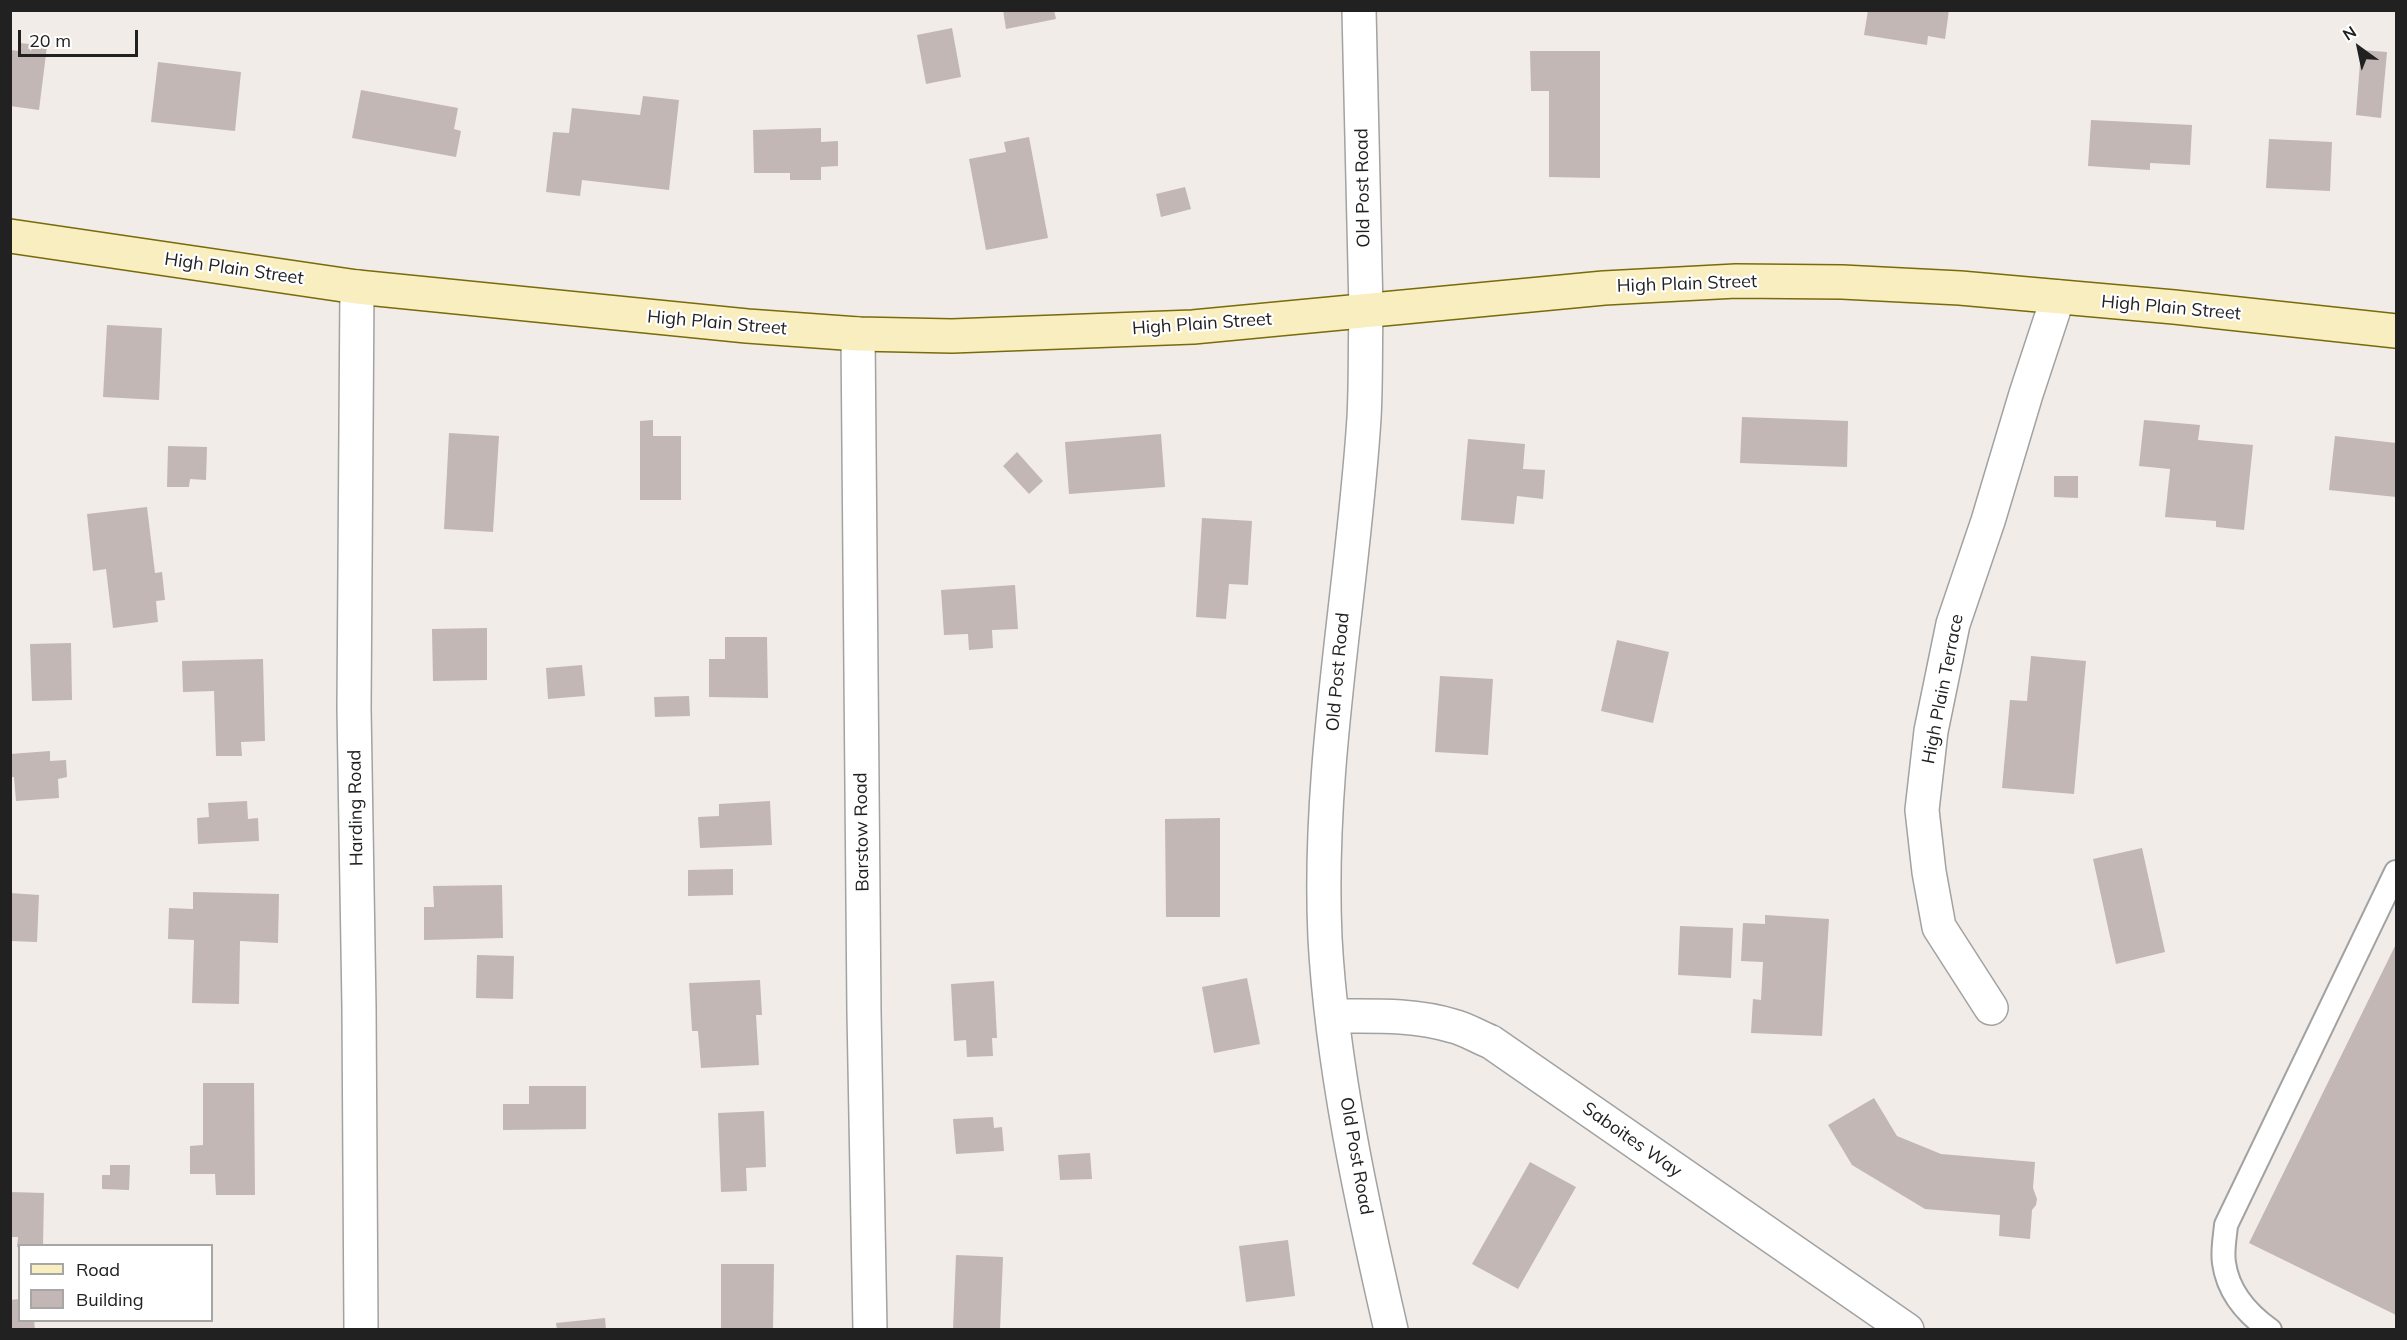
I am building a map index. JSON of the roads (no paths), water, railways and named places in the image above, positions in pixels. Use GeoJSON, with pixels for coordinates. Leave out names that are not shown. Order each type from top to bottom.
{"type":"FeatureCollection","features":[{"type":"Feature","properties":{"kind":"main road","name":"High Plain Street"},"geometry":{"type":"LineString","coordinates":[[10,236],[357,287],[747,327],[858,334],[952,336],[1193,327],[1629,286],[1736,280],[1960,288],[2174,307],[2397,331]]}},
{"type":"Feature","properties":{"kind":"street","name":"Old Post Road"},"geometry":{"type":"LineString","coordinates":[[1359,10],[1366,310],[1364,418],[1333,718],[1327,814],[1325,938],[1333,1016],[1353,1151],[1391,1329]]}},
{"type":"Feature","properties":{"kind":"street","name":"Harding Road"},"geometry":{"type":"LineString","coordinates":[[357,287],[354,708],[361,1329]]}},
{"type":"Feature","properties":{"kind":"street","name":"High Plain Terrace"},"geometry":{"type":"LineString","coordinates":[[1991,1008],[1939,927],[1929,872],[1922,810],[1931,731],[1953,624],[1988,521],[2026,393],[2058,297]]}},
{"type":"Feature","properties":{"kind":"street","name":"Barstow Road"},"geometry":{"type":"LineString","coordinates":[[858,334],[864,1012],[870,1329]]}},
{"type":"Feature","properties":{"kind":"street","name":"Saboites Way"},"geometry":{"type":"LineString","coordinates":[[1333,1016],[1392,1016],[1432,1021],[1454,1026],[1491,1042],[1907,1329]]}},
{"type":"Feature","properties":{"kind":"lane"},"geometry":{"type":"LineString","coordinates":[[2270,1329],[2251,1317],[2230,1287],[2223,1261],[2226,1225],[2397,872]]}}]}
